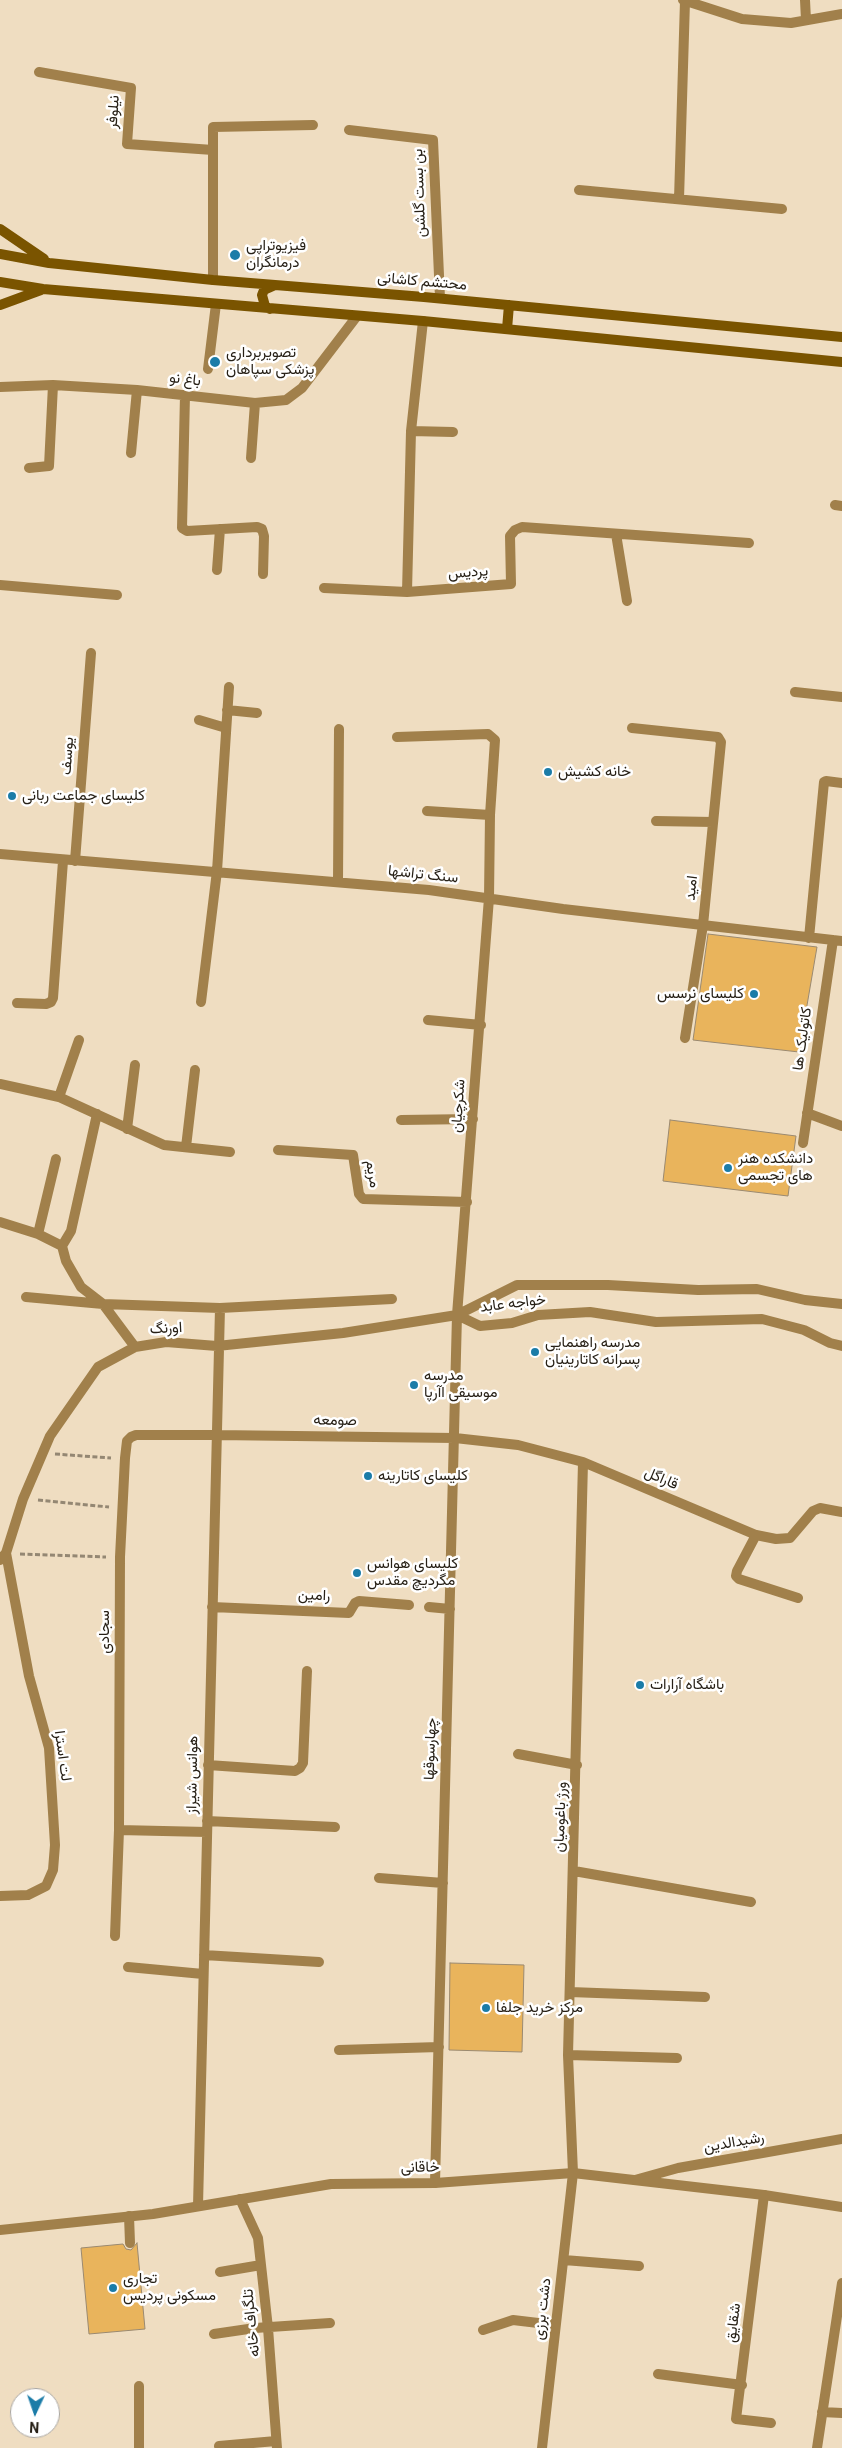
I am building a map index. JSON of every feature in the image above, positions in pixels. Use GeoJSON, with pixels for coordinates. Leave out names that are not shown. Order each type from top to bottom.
{"type":"FeatureCollection","features":[{"type":"Feature","properties":{"kind":"main road"},"geometry":{"type":"LineString","coordinates":[[0,229],[49,263]]}},
{"type":"Feature","properties":{"kind":"main road","name":"محتشم کاشانی"},"geometry":{"type":"LineString","coordinates":[[0,254],[49,263],[213,280],[440,298],[842,337]]}},
{"type":"Feature","properties":{"kind":"main road"},"geometry":{"type":"LineString","coordinates":[[0,282],[43,289],[423,321],[842,362]]}},
{"type":"Feature","properties":{"kind":"main road"},"geometry":{"type":"LineString","coordinates":[[270,309],[265,306],[262,295],[264,290],[274,286]]}},
{"type":"Feature","properties":{"kind":"main road"},"geometry":{"type":"LineString","coordinates":[[0,304],[43,289]]}},
{"type":"Feature","properties":{"kind":"main road"},"geometry":{"type":"LineString","coordinates":[[507,329],[509,305]]}},
{"type":"Feature","properties":{"kind":"street"},"geometry":{"type":"LineString","coordinates":[[679,199],[684,0],[742,19],[791,23],[842,14]]}},
{"type":"Feature","properties":{"kind":"street"},"geometry":{"type":"LineString","coordinates":[[805,0],[806,20]]}},
{"type":"Feature","properties":{"kind":"street","name":"نیلوفر"},"geometry":{"type":"LineString","coordinates":[[40,72],[131,88],[126,144],[213,150]]}},
{"type":"Feature","properties":{"kind":"street"},"geometry":{"type":"LineString","coordinates":[[213,280],[213,127],[313,125]]}},
{"type":"Feature","properties":{"kind":"street","name":"بن بست گلشن"},"geometry":{"type":"LineString","coordinates":[[349,130],[433,140],[440,298]]}},
{"type":"Feature","properties":{"kind":"street"},"geometry":{"type":"LineString","coordinates":[[579,190],[782,209]]}},
{"type":"Feature","properties":{"kind":"street"},"geometry":{"type":"LineString","coordinates":[[208,369],[216,304]]}},
{"type":"Feature","properties":{"kind":"street","name":"باغ نو"},"geometry":{"type":"LineString","coordinates":[[0,387],[54,385],[137,390],[255,403],[286,400],[302,388],[357,316]]}},
{"type":"Feature","properties":{"kind":"street"},"geometry":{"type":"LineString","coordinates":[[324,588],[407,592],[411,431],[423,321]]}},
{"type":"Feature","properties":{"kind":"street"},"geometry":{"type":"LineString","coordinates":[[29,468],[49,466],[54,385]]}},
{"type":"Feature","properties":{"kind":"street"},"geometry":{"type":"LineString","coordinates":[[131,453],[137,390]]}},
{"type":"Feature","properties":{"kind":"street"},"geometry":{"type":"LineString","coordinates":[[185,395],[182,528],[187,531],[257,527],[262,529],[264,536],[263,574]]}},
{"type":"Feature","properties":{"kind":"street"},"geometry":{"type":"LineString","coordinates":[[251,458],[255,403]]}},
{"type":"Feature","properties":{"kind":"street"},"geometry":{"type":"LineString","coordinates":[[411,431],[453,432]]}},
{"type":"Feature","properties":{"kind":"street","name":"پردیس"},"geometry":{"type":"LineString","coordinates":[[407,592],[511,584],[510,536],[515,530],[522,527],[749,544]]}},
{"type":"Feature","properties":{"kind":"street"},"geometry":{"type":"LineString","coordinates":[[217,570],[220,529]]}},
{"type":"Feature","properties":{"kind":"street"},"geometry":{"type":"LineString","coordinates":[[616,534],[627,601]]}},
{"type":"Feature","properties":{"kind":"street"},"geometry":{"type":"LineString","coordinates":[[0,585],[116,595]]}},
{"type":"Feature","properties":{"kind":"street","name":"یوسف"},"geometry":{"type":"LineString","coordinates":[[75,861],[91,653]]}},
{"type":"Feature","properties":{"kind":"street"},"geometry":{"type":"LineString","coordinates":[[201,1002],[217,872],[229,687]]}},
{"type":"Feature","properties":{"kind":"street"},"geometry":{"type":"LineString","coordinates":[[795,692],[842,697]]}},
{"type":"Feature","properties":{"kind":"street"},"geometry":{"type":"LineString","coordinates":[[227,710],[257,713]]}},
{"type":"Feature","properties":{"kind":"street"},"geometry":{"type":"LineString","coordinates":[[199,720],[226,728]]}},
{"type":"Feature","properties":{"kind":"street","name":"امید"},"geometry":{"type":"LineString","coordinates":[[632,728],[720,739],[714,822],[703,925],[685,1038]]}},
{"type":"Feature","properties":{"kind":"street"},"geometry":{"type":"LineString","coordinates":[[338,882],[339,729]]}},
{"type":"Feature","properties":{"kind":"street","name":"شکرچیان"},"geometry":{"type":"LineString","coordinates":[[397,737],[488,734],[496,740],[490,815],[490,898],[457,1315]]}},
{"type":"Feature","properties":{"kind":"street"},"geometry":{"type":"LineString","coordinates":[[809,938],[824,782],[826,780],[842,783]]}},
{"type":"Feature","properties":{"kind":"street"},"geometry":{"type":"LineString","coordinates":[[427,811],[490,815]]}},
{"type":"Feature","properties":{"kind":"street"},"geometry":{"type":"LineString","coordinates":[[656,821],[714,822]]}},
{"type":"Feature","properties":{"kind":"street","name":"سنگ تراشها"},"geometry":{"type":"LineString","coordinates":[[0,854],[64,861],[429,890],[837,941]]}},
{"type":"Feature","properties":{"kind":"street"},"geometry":{"type":"LineString","coordinates":[[18,1003],[46,1004],[51,1002],[53,998],[64,861]]}},
{"type":"Feature","properties":{"kind":"street","name":"کاتولیک ها"},"geometry":{"type":"LineString","coordinates":[[803,1143],[837,941]]}},
{"type":"Feature","properties":{"kind":"street"},"geometry":{"type":"LineString","coordinates":[[428,1020],[481,1025]]}},
{"type":"Feature","properties":{"kind":"street"},"geometry":{"type":"LineString","coordinates":[[59,1097],[79,1040]]}},
{"type":"Feature","properties":{"kind":"street"},"geometry":{"type":"LineString","coordinates":[[127,1129],[135,1065]]}},
{"type":"Feature","properties":{"kind":"street"},"geometry":{"type":"LineString","coordinates":[[186,1147],[195,1070]]}},
{"type":"Feature","properties":{"kind":"street"},"geometry":{"type":"LineString","coordinates":[[0,1084],[59,1097],[164,1145],[230,1152]]}},
{"type":"Feature","properties":{"kind":"street"},"geometry":{"type":"LineString","coordinates":[[807,1113],[842,1126]]}},
{"type":"Feature","properties":{"kind":"street"},"geometry":{"type":"LineString","coordinates":[[97,1114],[71,1231],[62,1246],[66,1261],[81,1287],[103,1304],[135,1347]]}},
{"type":"Feature","properties":{"kind":"street"},"geometry":{"type":"LineString","coordinates":[[402,1120],[474,1119]]}},
{"type":"Feature","properties":{"kind":"street","name":"مریم"},"geometry":{"type":"LineString","coordinates":[[278,1150],[353,1155],[359,1194],[363,1199],[467,1202]]}},
{"type":"Feature","properties":{"kind":"street"},"geometry":{"type":"LineString","coordinates":[[38,1234],[56,1159]]}},
{"type":"Feature","properties":{"kind":"street"},"geometry":{"type":"LineString","coordinates":[[0,1222],[38,1234],[62,1246]]}},
{"type":"Feature","properties":{"kind":"street","name":"خواجه عابد"},"geometry":{"type":"LineString","coordinates":[[457,1315],[517,1285],[608,1285],[698,1290],[757,1289],[805,1300],[842,1304]]}},
{"type":"Feature","properties":{"kind":"street"},"geometry":{"type":"LineString","coordinates":[[26,1296],[103,1304],[220,1308],[392,1299]]}},
{"type":"Feature","properties":{"kind":"street","name":"هوانس شیراز"},"geometry":{"type":"LineString","coordinates":[[198,2206],[217,1346],[220,1308]]}},
{"type":"Feature","properties":{"kind":"street","name":"خواجه عابد"},"geometry":{"type":"LineString","coordinates":[[457,1315],[480,1326],[512,1323],[538,1315],[590,1312],[656,1322],[762,1319],[804,1330],[830,1343],[842,1346]]}},
{"type":"Feature","properties":{"kind":"street","name":"اورنگ"},"geometry":{"type":"LineString","coordinates":[[3,1557],[50,1436],[98,1367],[135,1347],[166,1342],[217,1346],[343,1333],[457,1315]]}},
{"type":"Feature","properties":{"kind":"street","name":"چهارسوقها"},"geometry":{"type":"LineString","coordinates":[[435,2183],[457,1315]]}},
{"type":"Feature","properties":{"kind":"street","name":"صومعه"},"geometry":{"type":"LineString","coordinates":[[131,1437],[136,1435],[216,1435],[455,1438]]}},
{"type":"Feature","properties":{"kind":"street","name":"سجادی"},"geometry":{"type":"LineString","coordinates":[[114,1936],[118,1830],[120,1557],[125,1458],[127,1440],[131,1437]]}},
{"type":"Feature","properties":{"kind":"street","name":"قاراگل"},"geometry":{"type":"LineString","coordinates":[[455,1438],[518,1445],[583,1462],[756,1535],[776,1539],[790,1538],[813,1511],[820,1508],[829,1508],[842,1512]]}},
{"type":"Feature","properties":{"kind":"street","name":"ورژ باغومیان"},"geometry":{"type":"LineString","coordinates":[[573,2173],[568,2055],[577,1765],[583,1462]]}},
{"type":"Feature","properties":{"kind":"street"},"geometry":{"type":"LineString","coordinates":[[756,1535],[736,1576],[739,1579],[798,1598]]}},
{"type":"Feature","properties":{"kind":"street","name":"لت استرا"},"geometry":{"type":"LineString","coordinates":[[0,1896],[28,1895],[46,1886],[53,1870],[55,1845],[48,1748],[29,1676],[3,1557]]}},
{"type":"Feature","properties":{"kind":"street","name":"رامین"},"geometry":{"type":"LineString","coordinates":[[212,1607],[349,1613],[355,1603],[359,1601],[409,1605]]}},
{"type":"Feature","properties":{"kind":"street"},"geometry":{"type":"LineString","coordinates":[[429,1607],[450,1608]]}},
{"type":"Feature","properties":{"kind":"street"},"geometry":{"type":"LineString","coordinates":[[208,1765],[295,1771],[300,1768],[303,1763],[307,1672]]}},
{"type":"Feature","properties":{"kind":"street"},"geometry":{"type":"LineString","coordinates":[[518,1754],[577,1765]]}},
{"type":"Feature","properties":{"kind":"street"},"geometry":{"type":"LineString","coordinates":[[118,1830],[207,1826],[335,1826]]}},
{"type":"Feature","properties":{"kind":"street"},"geometry":{"type":"LineString","coordinates":[[574,1871],[751,1902]]}},
{"type":"Feature","properties":{"kind":"street"},"geometry":{"type":"LineString","coordinates":[[379,1878],[443,1883]]}},
{"type":"Feature","properties":{"kind":"street"},"geometry":{"type":"LineString","coordinates":[[204,1955],[319,1962]]}},
{"type":"Feature","properties":{"kind":"street"},"geometry":{"type":"LineString","coordinates":[[128,1967],[203,1974]]}},
{"type":"Feature","properties":{"kind":"street"},"geometry":{"type":"LineString","coordinates":[[570,1992],[705,1997]]}},
{"type":"Feature","properties":{"kind":"street"},"geometry":{"type":"LineString","coordinates":[[339,2050],[439,2047]]}},
{"type":"Feature","properties":{"kind":"street"},"geometry":{"type":"LineString","coordinates":[[568,2055],[677,2058]]}},
{"type":"Feature","properties":{"kind":"street","name":"رشیدالدین"},"geometry":{"type":"LineString","coordinates":[[633,2180],[678,2168],[842,2139]]}},
{"type":"Feature","properties":{"kind":"street","name":"خاقانی"},"geometry":{"type":"LineString","coordinates":[[0,2230],[129,2216],[331,2184],[435,2183],[573,2173],[764,2195],[842,2207]]}},
{"type":"Feature","properties":{"kind":"street","name":"دشت برزی"},"geometry":{"type":"LineString","coordinates":[[542,2448],[573,2173]]}},
{"type":"Feature","properties":{"kind":"street","name":"شقایق"},"geometry":{"type":"LineString","coordinates":[[764,2195],[742,2385],[736,2418],[771,2423]]}},
{"type":"Feature","properties":{"kind":"street","name":"تلگراف خانه"},"geometry":{"type":"LineString","coordinates":[[240,2199],[258,2238],[268,2328],[277,2444]]}},
{"type":"Feature","properties":{"kind":"street"},"geometry":{"type":"LineString","coordinates":[[129,2216],[130,2243]]}},
{"type":"Feature","properties":{"kind":"street"},"geometry":{"type":"LineString","coordinates":[[564,2260],[639,2266]]}},
{"type":"Feature","properties":{"kind":"street"},"geometry":{"type":"LineString","coordinates":[[220,2272],[261,2265]]}},
{"type":"Feature","properties":{"kind":"street"},"geometry":{"type":"LineString","coordinates":[[817,2448],[842,2282]]}},
{"type":"Feature","properties":{"kind":"street"},"geometry":{"type":"LineString","coordinates":[[483,2330],[514,2320],[555,2325]]}},
{"type":"Feature","properties":{"kind":"street"},"geometry":{"type":"LineString","coordinates":[[214,2334],[330,2323]]}},
{"type":"Feature","properties":{"kind":"street"},"geometry":{"type":"LineString","coordinates":[[658,2374],[742,2385]]}},
{"type":"Feature","properties":{"kind":"street"},"geometry":{"type":"LineString","coordinates":[[139,2386],[139,2448]]}},
{"type":"Feature","properties":{"kind":"street"},"geometry":{"type":"LineString","coordinates":[[822,2412],[842,2413]]}},
{"type":"Feature","properties":{"kind":"street"},"geometry":{"type":"LineString","coordinates":[[219,2446],[277,2444]]}},
{"type":"Feature","properties":{"kind":"path"},"geometry":{"type":"LineString","coordinates":[[43,1454],[125,1458]]}},
{"type":"Feature","properties":{"kind":"path"},"geometry":{"type":"LineString","coordinates":[[24,1499],[122,1508]]}},
{"type":"Feature","properties":{"kind":"path"},"geometry":{"type":"LineString","coordinates":[[3,1557],[120,1557]]}},
{"type":"Feature","properties":{"kind":"building","name":"کلیسای نرسس"},"geometry":{"type":"Polygon","coordinates":[[[708,934],[817,947],[799,1052],[693,1040],[708,934]]]}},
{"type":"Feature","properties":{"kind":"building"},"geometry":{"type":"Polygon","coordinates":[[[670,1120],[796,1136],[788,1196],[663,1181],[670,1120]]]}},
{"type":"Feature","properties":{"kind":"building","name":"مرکز خرید جلفا"},"geometry":{"type":"Polygon","coordinates":[[[450,1963],[524,1965],[522,2052],[449,2050],[450,1963]]]}},
{"type":"Feature","properties":{"kind":"building","name":"تجاری مسکونی پردیس"},"geometry":{"type":"Polygon","coordinates":[[[137,2243],[145,2329],[89,2334],[81,2248],[123,2244],[126,2249],[131,2250],[137,2243]]]}},
{"type":"Feature","properties":{"kind":"place","name":"فیزیوتراپی درمانگران"},"geometry":{"type":"Point","coordinates":[235,255]}},
{"type":"Feature","properties":{"kind":"place","name":"تصویربرداری پزشکی سپاهان"},"geometry":{"type":"Point","coordinates":[215,362]}},
{"type":"Feature","properties":{"kind":"place","name":"خانه کشیش"},"geometry":{"type":"Point","coordinates":[548,772]}},
{"type":"Feature","properties":{"kind":"place","name":"کلیسای جماعت ربانی"},"geometry":{"type":"Point","coordinates":[12,796]}},
{"type":"Feature","properties":{"kind":"place","name":"کلیسای نرسس"},"geometry":{"type":"Point","coordinates":[754,994]}},
{"type":"Feature","properties":{"kind":"place","name":"دانشکده هنر های تجسمی"},"geometry":{"type":"Point","coordinates":[728,1168]}},
{"type":"Feature","properties":{"kind":"place","name":"مدرسه راهنمایی پسرانه کاتارینیان"},"geometry":{"type":"Point","coordinates":[535,1352]}},
{"type":"Feature","properties":{"kind":"place","name":"مدرسه موسیقی اآرپا"},"geometry":{"type":"Point","coordinates":[414,1385]}},
{"type":"Feature","properties":{"kind":"place","name":"کلیسای کاتارینه"},"geometry":{"type":"Point","coordinates":[368,1476]}},
{"type":"Feature","properties":{"kind":"place","name":"کلیسای هوانس مگردیچ مقدس"},"geometry":{"type":"Point","coordinates":[357,1573]}},
{"type":"Feature","properties":{"kind":"place","name":"باشگاه آرارات"},"geometry":{"type":"Point","coordinates":[640,1685]}},
{"type":"Feature","properties":{"kind":"place","name":"مرکز خرید جلفا"},"geometry":{"type":"Point","coordinates":[486,2008]}},
{"type":"Feature","properties":{"kind":"place","name":"تجاری مسکونی پردیس"},"geometry":{"type":"Point","coordinates":[113,2288]}}]}
